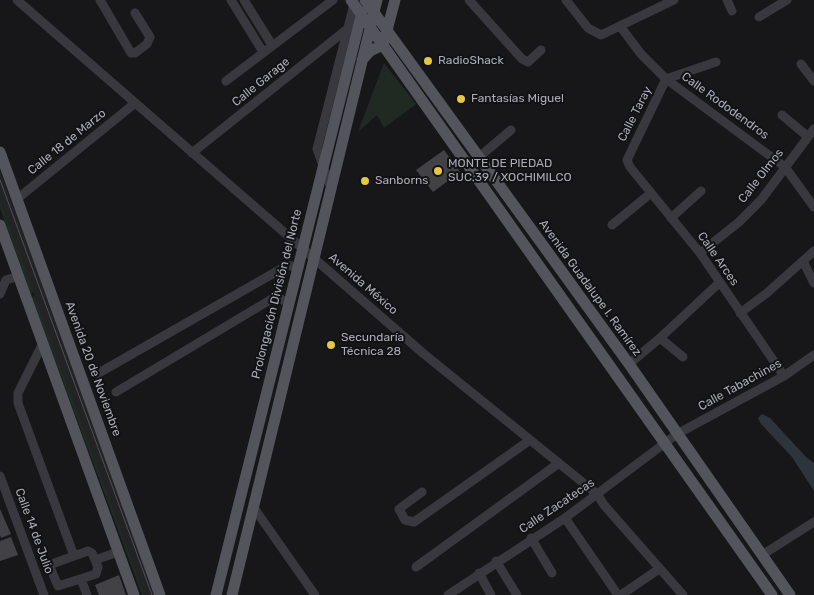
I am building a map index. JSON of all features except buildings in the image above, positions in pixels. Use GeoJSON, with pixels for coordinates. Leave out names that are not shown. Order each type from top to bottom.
{"type":"FeatureCollection","features":[{"type":"Feature","properties":{"kind":"main road"},"geometry":{"type":"LineString","coordinates":[[232,595],[330,185],[371,28],[376,0]]}},
{"type":"Feature","properties":{"kind":"main road"},"geometry":{"type":"LineString","coordinates":[[384,35],[389,0]]}},
{"type":"Feature","properties":{"kind":"main road"},"geometry":{"type":"LineString","coordinates":[[362,60],[384,35],[394,0]]}},
{"type":"Feature","properties":{"kind":"main road","name":"Avenida Guadalupe I. Ramírez"},"geometry":{"type":"LineString","coordinates":[[359,1],[374,12],[384,35],[772,595]]}},
{"type":"Feature","properties":{"kind":"main road","name":"Avenida Guadalupe I. Ramírez"},"geometry":{"type":"LineString","coordinates":[[359,1],[362,14],[371,28],[384,35],[478,157],[629,364],[790,595]]}},
{"type":"Feature","properties":{"kind":"main road","name":"Prolongación División del Norte"},"geometry":{"type":"LineString","coordinates":[[216,595],[288,302],[362,14]]}},
{"type":"Feature","properties":{"kind":"main road","name":"Avenida 20 de Noviembre"},"geometry":{"type":"LineString","coordinates":[[0,152],[160,595]]}},
{"type":"Feature","properties":{"kind":"main road"},"geometry":{"type":"LineString","coordinates":[[0,225],[134,595]]}},
{"type":"Feature","properties":{"kind":"street","name":"Avenida México"},"geometry":{"type":"LineString","coordinates":[[16,0],[424,354],[597,494],[683,595]]}},
{"type":"Feature","properties":{"kind":"street"},"geometry":{"type":"LineString","coordinates":[[100,0],[131,53],[135,53],[147,44],[150,37],[135,14]]}},
{"type":"Feature","properties":{"kind":"street"},"geometry":{"type":"LineString","coordinates":[[231,0],[263,52]]}},
{"type":"Feature","properties":{"kind":"street"},"geometry":{"type":"LineString","coordinates":[[244,0],[272,45]]}},
{"type":"Feature","properties":{"kind":"street"},"geometry":{"type":"LineString","coordinates":[[226,81],[334,0]]}},
{"type":"Feature","properties":{"kind":"street"},"geometry":{"type":"LineString","coordinates":[[469,0],[522,59],[528,62],[541,50]]}},
{"type":"Feature","properties":{"kind":"street"},"geometry":{"type":"LineString","coordinates":[[566,0],[588,28],[595,34],[601,35],[673,0]]}},
{"type":"Feature","properties":{"kind":"street"},"geometry":{"type":"LineString","coordinates":[[727,0],[732,11]]}},
{"type":"Feature","properties":{"kind":"street"},"geometry":{"type":"LineString","coordinates":[[758,17],[787,0]]}},
{"type":"Feature","properties":{"kind":"street"},"geometry":{"type":"LineString","coordinates":[[330,185],[317,149],[346,30],[359,1]]}},
{"type":"Feature","properties":{"kind":"street","name":"Calle Rododendros"},"geometry":{"type":"LineString","coordinates":[[620,26],[640,54],[666,79],[785,166],[814,207]]}},
{"type":"Feature","properties":{"kind":"street","name":"Calle Garage"},"geometry":{"type":"LineString","coordinates":[[192,153],[346,30]]}},
{"type":"Feature","properties":{"kind":"street"},"geometry":{"type":"LineString","coordinates":[[666,79],[716,62]]}},
{"type":"Feature","properties":{"kind":"street"},"geometry":{"type":"LineString","coordinates":[[801,64],[814,81]]}},
{"type":"Feature","properties":{"kind":"street","name":"Calle Taray"},"geometry":{"type":"LineString","coordinates":[[627,160],[666,79]]}},
{"type":"Feature","properties":{"kind":"street","name":"Calle 18 de Marzo"},"geometry":{"type":"LineString","coordinates":[[17,199],[134,104]]}},
{"type":"Feature","properties":{"kind":"street"},"geometry":{"type":"LineString","coordinates":[[782,115],[811,133]]}},
{"type":"Feature","properties":{"kind":"street"},"geometry":{"type":"LineString","coordinates":[[478,157],[511,130]]}},
{"type":"Feature","properties":{"kind":"street","name":"Calle Olmos"},"geometry":{"type":"LineString","coordinates":[[700,253],[756,206],[811,133]]}},
{"type":"Feature","properties":{"kind":"street","name":"Calle Arces"},"geometry":{"type":"LineString","coordinates":[[627,160],[700,253],[784,376]]}},
{"type":"Feature","properties":{"kind":"street"},"geometry":{"type":"LineString","coordinates":[[671,218],[701,191]]}},
{"type":"Feature","properties":{"kind":"street"},"geometry":{"type":"LineString","coordinates":[[612,225],[651,193]]}},
{"type":"Feature","properties":{"kind":"street"},"geometry":{"type":"LineString","coordinates":[[740,313],[767,293],[814,251]]}},
{"type":"Feature","properties":{"kind":"street"},"geometry":{"type":"LineString","coordinates":[[803,261],[814,282]]}},
{"type":"Feature","properties":{"kind":"street"},"geometry":{"type":"LineString","coordinates":[[97,374],[288,265],[297,268]]}},
{"type":"Feature","properties":{"kind":"street"},"geometry":{"type":"LineString","coordinates":[[0,294],[3,280],[19,276]]}},
{"type":"Feature","properties":{"kind":"street"},"geometry":{"type":"LineString","coordinates":[[629,364],[719,283]]}},
{"type":"Feature","properties":{"kind":"street"},"geometry":{"type":"LineString","coordinates":[[116,392],[275,297],[288,302]]}},
{"type":"Feature","properties":{"kind":"street"},"geometry":{"type":"LineString","coordinates":[[660,338],[683,357]]}},
{"type":"Feature","properties":{"kind":"street"},"geometry":{"type":"LineString","coordinates":[[43,343],[18,393],[18,404],[74,556]]}},
{"type":"Feature","properties":{"kind":"street","name":"Calle Tabachines"},"geometry":{"type":"LineString","coordinates":[[677,434],[784,376],[814,355]]}},
{"type":"Feature","properties":{"kind":"street","name":"Calle Zacatecas"},"geometry":{"type":"LineString","coordinates":[[448,595],[531,538],[564,518],[677,434]]}},
{"type":"Feature","properties":{"kind":"street"},"geometry":{"type":"LineString","coordinates":[[422,492],[399,509],[405,520],[410,523],[530,440]]}},
{"type":"Feature","properties":{"kind":"street"},"geometry":{"type":"LineString","coordinates":[[416,567],[559,463]]}},
{"type":"Feature","properties":{"kind":"street","name":"Calle 14 de Julio"},"geometry":{"type":"LineString","coordinates":[[0,476],[44,595]]}},
{"type":"Feature","properties":{"kind":"street"},"geometry":{"type":"LineString","coordinates":[[254,508],[315,595]]}},
{"type":"Feature","properties":{"kind":"street"},"geometry":{"type":"LineString","coordinates":[[564,518],[620,595],[659,569]]}},
{"type":"Feature","properties":{"kind":"street"},"geometry":{"type":"LineString","coordinates":[[762,555],[814,522]]}},
{"type":"Feature","properties":{"kind":"street"},"geometry":{"type":"LineString","coordinates":[[531,538],[552,573]]}},
{"type":"Feature","properties":{"kind":"street"},"geometry":{"type":"LineString","coordinates":[[88,551],[92,553],[96,560],[98,572],[58,586],[48,568],[54,563],[88,551]]}},
{"type":"Feature","properties":{"kind":"street"},"geometry":{"type":"LineString","coordinates":[[96,560],[118,552]]}},
{"type":"Feature","properties":{"kind":"street"},"geometry":{"type":"LineString","coordinates":[[496,562],[517,595]]}},
{"type":"Feature","properties":{"kind":"street"},"geometry":{"type":"LineString","coordinates":[[479,573],[491,595]]}},
{"type":"Feature","properties":{"kind":"street"},"geometry":{"type":"LineString","coordinates":[[81,579],[87,595]]}},
{"type":"Feature","properties":{"kind":"shaded area"},"geometry":{"type":"Polygon","coordinates":[[[384,63],[416,104],[384,128],[377,115],[358,132],[384,63]]]}},
{"type":"Feature","properties":{"kind":"shaded area"},"geometry":{"type":"Polygon","coordinates":[[[0,172],[155,595],[145,595],[83,428],[0,200],[0,172]]]}},
{"type":"Feature","properties":{"kind":"shaded area"},"geometry":{"type":"Polygon","coordinates":[[[0,200],[34,292],[31,293],[33,297],[35,296],[145,595],[142,595],[49,344],[0,208],[0,200]]]}},
{"type":"Feature","properties":{"kind":"shaded area"},"geometry":{"type":"Polygon","coordinates":[[[762,414],[770,418],[806,457],[814,463],[814,491],[792,457],[761,424],[758,418],[762,414]]]}},
{"type":"Feature","properties":{"kind":"tram line"},"geometry":{"type":"LineString","coordinates":[[0,180],[152,595]]}},
{"type":"Feature","properties":{"kind":"place","name":"RadioShack"},"geometry":{"type":"Point","coordinates":[428,61]}},
{"type":"Feature","properties":{"kind":"place","name":"Fantasías Miguel"},"geometry":{"type":"Point","coordinates":[461,99]}},
{"type":"Feature","properties":{"kind":"place","name":"MONTE DE PIEDAD SUC.39 / XOCHIMILCO"},"geometry":{"type":"Point","coordinates":[438,171]}},
{"type":"Feature","properties":{"kind":"place","name":"Sanborns"},"geometry":{"type":"Point","coordinates":[365,181]}},
{"type":"Feature","properties":{"kind":"place","name":"Secundaría Técnica 28"},"geometry":{"type":"Point","coordinates":[331,345]}}]}
